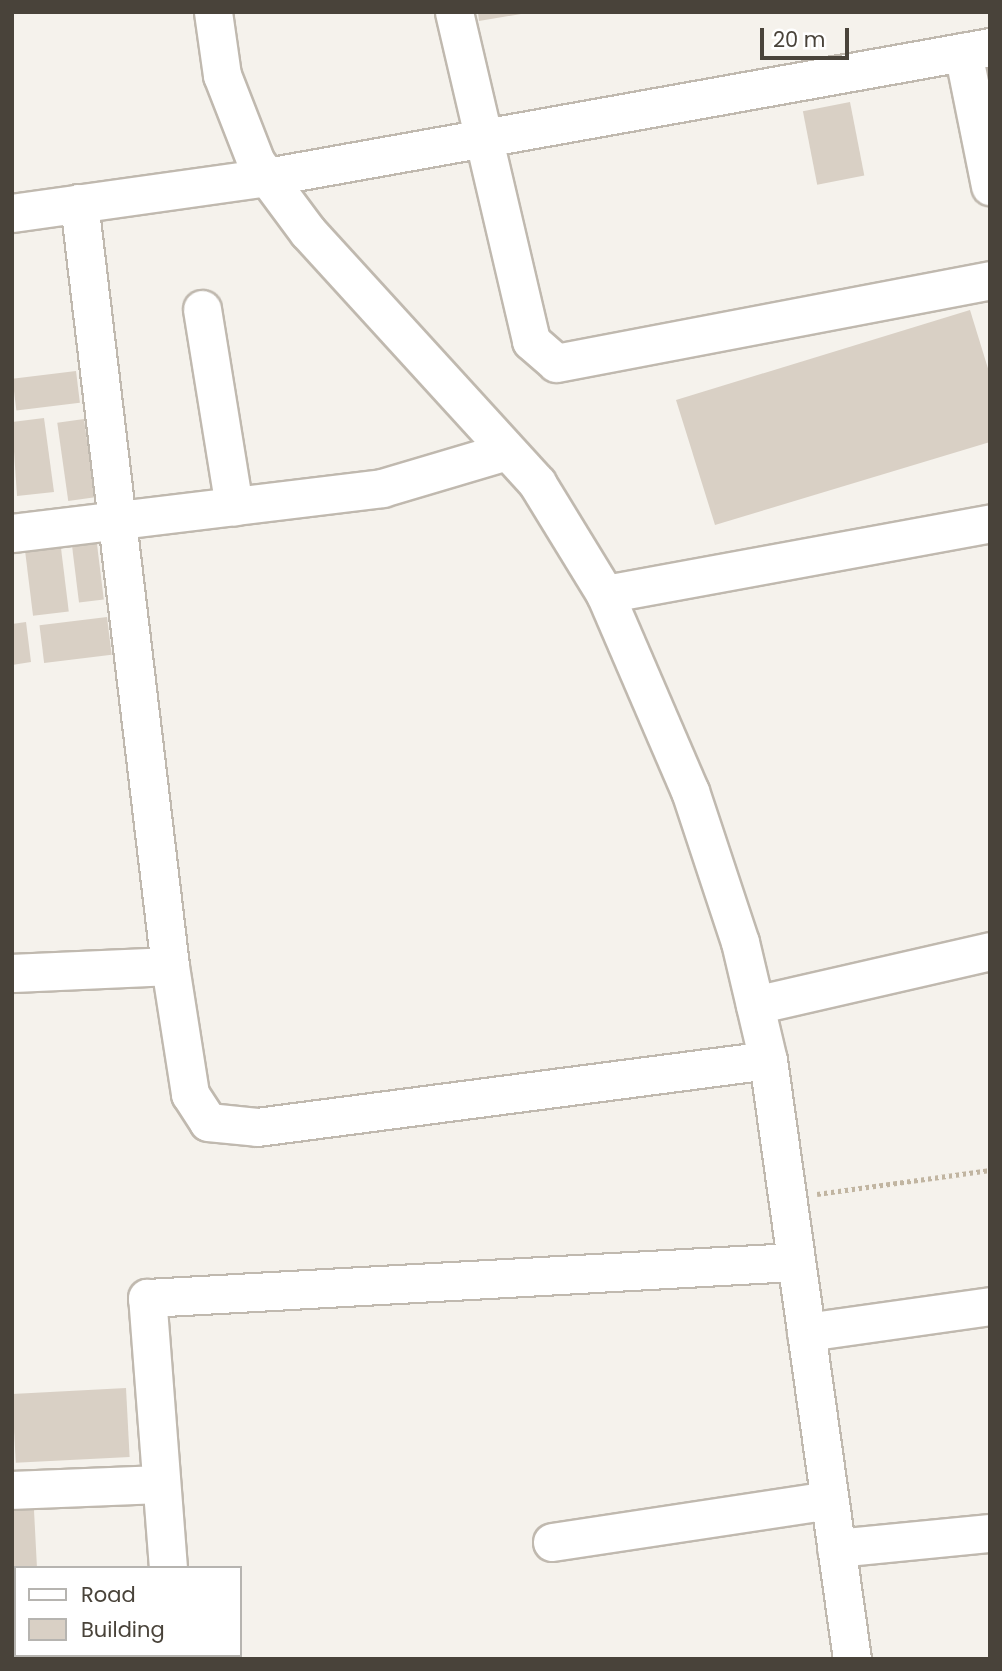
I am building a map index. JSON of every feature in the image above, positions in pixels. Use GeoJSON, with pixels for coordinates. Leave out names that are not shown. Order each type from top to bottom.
{"type":"FeatureCollection","features":[{"type":"Feature","properties":{"kind":"street"},"geometry":{"type":"LineString","coordinates":[[213,12],[222,75],[267,177],[308,232],[537,483],[605,594],[690,791],[755,1004],[768,1060],[788,1199],[793,1262],[806,1332],[852,1659]]}},
{"type":"Feature","properties":{"kind":"street"},"geometry":{"type":"LineString","coordinates":[[454,12],[531,341],[556,363],[990,280]]}},
{"type":"Feature","properties":{"kind":"street"},"geometry":{"type":"LineString","coordinates":[[12,213],[267,177],[976,50],[990,186]]}},
{"type":"Feature","properties":{"kind":"street"},"geometry":{"type":"LineString","coordinates":[[79,203],[119,520],[170,966],[190,1094],[208,1122],[257,1127],[768,1060]]}},
{"type":"Feature","properties":{"kind":"street"},"geometry":{"type":"LineString","coordinates":[[202,309],[234,506]]}},
{"type":"Feature","properties":{"kind":"street"},"geometry":{"type":"LineString","coordinates":[[12,533],[382,488],[507,451]]}},
{"type":"Feature","properties":{"kind":"street"},"geometry":{"type":"LineString","coordinates":[[605,594],[990,523]]}},
{"type":"Feature","properties":{"kind":"street"},"geometry":{"type":"LineString","coordinates":[[755,1004],[990,951]]}},
{"type":"Feature","properties":{"kind":"street"},"geometry":{"type":"LineString","coordinates":[[12,973],[170,966]]}},
{"type":"Feature","properties":{"kind":"street"},"geometry":{"type":"LineString","coordinates":[[168,1566],[145,1304],[154,1295],[793,1262]]}},
{"type":"Feature","properties":{"kind":"street"},"geometry":{"type":"LineString","coordinates":[[806,1332],[990,1306]]}},
{"type":"Feature","properties":{"kind":"street"},"geometry":{"type":"LineString","coordinates":[[12,1490],[161,1484]]}},
{"type":"Feature","properties":{"kind":"street"},"geometry":{"type":"LineString","coordinates":[[552,1542],[829,1500]]}},
{"type":"Feature","properties":{"kind":"street"},"geometry":{"type":"LineString","coordinates":[[836,1548],[990,1533]]}},
{"type":"Feature","properties":{"kind":"path"},"geometry":{"type":"LineString","coordinates":[[788,1199],[990,1170]]}},
{"type":"Feature","properties":{"kind":"building"},"geometry":{"type":"Polygon","coordinates":[[[478,12],[521,12],[521,14],[479,21],[478,12]]]}},
{"type":"Feature","properties":{"kind":"building"},"geometry":{"type":"Polygon","coordinates":[[[850,102],[864,176],[817,185],[803,111],[850,102]]]}},
{"type":"Feature","properties":{"kind":"building"},"geometry":{"type":"Polygon","coordinates":[[[970,310],[990,375],[990,442],[715,525],[676,400],[970,310]]]}},
{"type":"Feature","properties":{"kind":"building"},"geometry":{"type":"Polygon","coordinates":[[[76,371],[80,403],[16,411],[12,379],[76,371]]]}},
{"type":"Feature","properties":{"kind":"building"},"geometry":{"type":"Polygon","coordinates":[[[44,418],[54,492],[17,496],[12,422],[44,418]]]}},
{"type":"Feature","properties":{"kind":"building"},"geometry":{"type":"Polygon","coordinates":[[[84,419],[95,497],[68,501],[57,423],[84,419]]]}},
{"type":"Feature","properties":{"kind":"building"},"geometry":{"type":"Polygon","coordinates":[[[96,536],[104,600],[79,603],[71,539],[96,536]]]}},
{"type":"Feature","properties":{"kind":"building"},"geometry":{"type":"Polygon","coordinates":[[[60,540],[69,611],[33,616],[24,544],[60,540]]]}},
{"type":"Feature","properties":{"kind":"building"},"geometry":{"type":"Polygon","coordinates":[[[107,617],[112,655],[44,663],[40,625],[107,617]]]}},
{"type":"Feature","properties":{"kind":"building"},"geometry":{"type":"Polygon","coordinates":[[[26,622],[31,662],[12,665],[12,624],[26,622]]]}},
{"type":"Feature","properties":{"kind":"building"},"geometry":{"type":"Polygon","coordinates":[[[126,1388],[130,1457],[16,1463],[12,1394],[126,1388]]]}},
{"type":"Feature","properties":{"kind":"building"},"geometry":{"type":"Polygon","coordinates":[[[34,1510],[37,1566],[14,1566],[12,1575],[12,1511],[34,1510]]]}},
{"type":"Feature","properties":{"kind":"building"},"geometry":{"type":"Polygon","coordinates":[[[13,1650],[14,1657],[46,1659],[13,1659],[13,1650]]]}}]}
